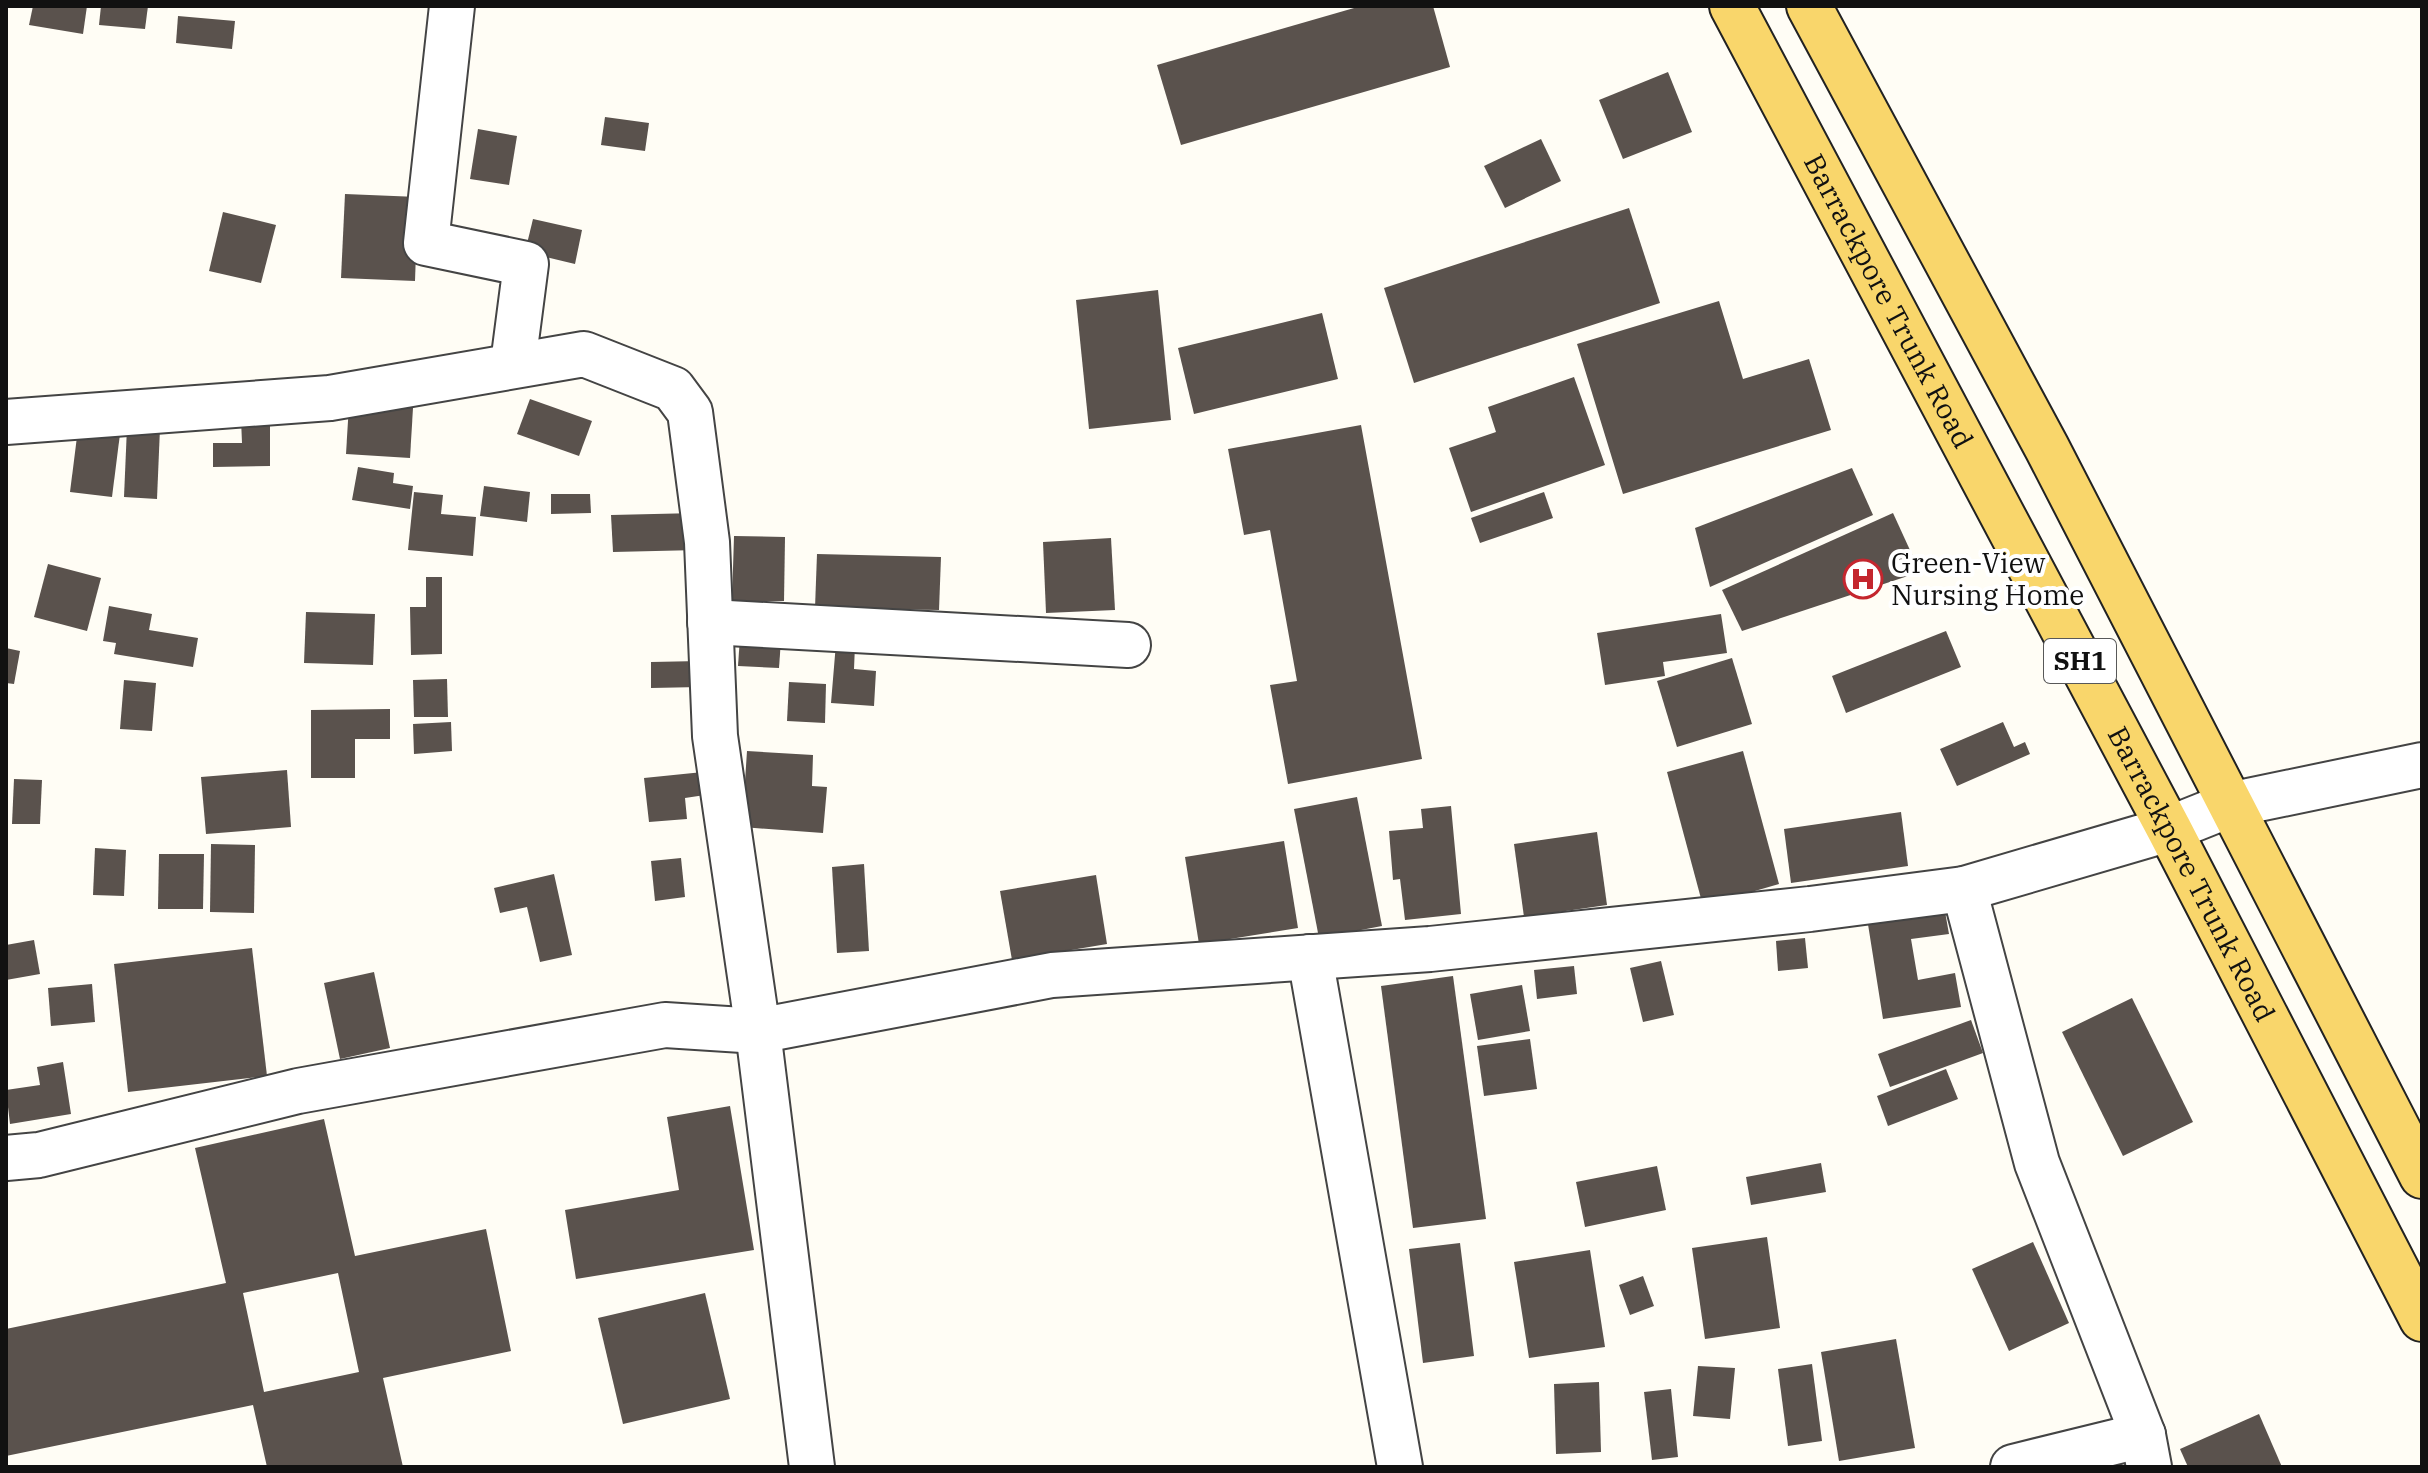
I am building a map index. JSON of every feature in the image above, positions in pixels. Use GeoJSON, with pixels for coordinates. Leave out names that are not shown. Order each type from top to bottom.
{"type":"FeatureCollection","features":[{"type":"Feature","properties":{"kind":"main road","name":"Barrackpore Trunk Road"},"geometry":{"type":"LineString","coordinates":[[1732,6],[2169,829],[2422,1319]]}},
{"type":"Feature","properties":{"kind":"main road","name":"SH1"},"geometry":{"type":"LineString","coordinates":[[1809,6],[2047,448],[2421,1173]]}},
{"type":"Feature","properties":{"kind":"street"},"geometry":{"type":"LineString","coordinates":[[452,6],[426,243],[526,264],[513,364]]}},
{"type":"Feature","properties":{"kind":"street"},"geometry":{"type":"LineString","coordinates":[[6,422],[330,398],[584,354],[673,389],[690,412],[707,542],[715,736],[758,1031],[812,1467]]}},
{"type":"Feature","properties":{"kind":"street"},"geometry":{"type":"LineString","coordinates":[[710,622],[1128,645]]}},
{"type":"Feature","properties":{"kind":"street"},"geometry":{"type":"LineString","coordinates":[[6,1158],[39,1155],[298,1091],[665,1025],[758,1031],[1052,975],[1430,949],[1763,914],[1964,889],[2169,829],[2229,805],[2422,765]]}},
{"type":"Feature","properties":{"kind":"street"},"geometry":{"type":"LineString","coordinates":[[1964,889],[2037,1163],[2146,1451],[2013,1467]]}},
{"type":"Feature","properties":{"kind":"street"},"geometry":{"type":"LineString","coordinates":[[1310,957],[1400,1467]]}},
{"type":"Feature","properties":{"kind":"building"},"geometry":{"type":"Polygon","coordinates":[[[33,6],[87,6],[83,34],[29,25],[33,6]]]}},
{"type":"Feature","properties":{"kind":"building"},"geometry":{"type":"Polygon","coordinates":[[[101,6],[148,6],[145,29],[99,25],[101,6]]]}},
{"type":"Feature","properties":{"kind":"building"},"geometry":{"type":"Polygon","coordinates":[[[1361,6],[1433,6],[1450,67],[1181,145],[1157,65],[1361,6]]]}},
{"type":"Feature","properties":{"kind":"building"},"geometry":{"type":"Polygon","coordinates":[[[178,16],[235,21],[232,49],[176,43],[178,16]]]}},
{"type":"Feature","properties":{"kind":"building"},"geometry":{"type":"Polygon","coordinates":[[[1668,72],[1692,132],[1623,159],[1599,100],[1668,72]]]}},
{"type":"Feature","properties":{"kind":"building"},"geometry":{"type":"Polygon","coordinates":[[[605,117],[649,123],[645,151],[601,145],[605,117]]]}},
{"type":"Feature","properties":{"kind":"building"},"geometry":{"type":"Polygon","coordinates":[[[478,129],[517,136],[509,185],[470,179],[478,129]]]}},
{"type":"Feature","properties":{"kind":"building"},"geometry":{"type":"Polygon","coordinates":[[[1541,139],[1561,181],[1505,208],[1484,166],[1541,139]]]}},
{"type":"Feature","properties":{"kind":"building"},"geometry":{"type":"Polygon","coordinates":[[[345,194],[418,197],[415,281],[341,278],[345,194]]]}},
{"type":"Feature","properties":{"kind":"building"},"geometry":{"type":"Polygon","coordinates":[[[1629,208],[1660,303],[1414,383],[1384,288],[1629,208]]]}},
{"type":"Feature","properties":{"kind":"building"},"geometry":{"type":"Polygon","coordinates":[[[223,212],[276,225],[261,283],[209,271],[223,212]]]}},
{"type":"Feature","properties":{"kind":"building"},"geometry":{"type":"Polygon","coordinates":[[[533,219],[582,230],[575,264],[525,252],[533,219]]]}},
{"type":"Feature","properties":{"kind":"building"},"geometry":{"type":"Polygon","coordinates":[[[1158,290],[1171,420],[1089,429],[1076,300],[1158,290]]]}},
{"type":"Feature","properties":{"kind":"building"},"geometry":{"type":"Polygon","coordinates":[[[1719,301],[1743,379],[1809,359],[1831,430],[1623,494],[1577,344],[1719,301]]]}},
{"type":"Feature","properties":{"kind":"building"},"geometry":{"type":"Polygon","coordinates":[[[1322,313],[1338,379],[1194,414],[1178,348],[1322,313]]]}},
{"type":"Feature","properties":{"kind":"building"},"geometry":{"type":"Polygon","coordinates":[[[1574,377],[1605,465],[1471,512],[1449,448],[1496,432],[1488,407],[1574,377]]]}},
{"type":"Feature","properties":{"kind":"building"},"geometry":{"type":"Polygon","coordinates":[[[530,399],[592,421],[579,456],[517,434],[530,399]]]}},
{"type":"Feature","properties":{"kind":"building"},"geometry":{"type":"Polygon","coordinates":[[[349,404],[413,408],[410,458],[346,454],[349,404]]]}},
{"type":"Feature","properties":{"kind":"building"},"geometry":{"type":"Polygon","coordinates":[[[270,418],[270,466],[213,467],[213,443],[242,443],[241,419],[270,418]]]}},
{"type":"Feature","properties":{"kind":"building"},"geometry":{"type":"Polygon","coordinates":[[[79,421],[121,426],[112,497],[70,492],[79,421]]]}},
{"type":"Feature","properties":{"kind":"building"},"geometry":{"type":"Polygon","coordinates":[[[1361,425],[1422,759],[1288,784],[1270,685],[1297,681],[1270,530],[1244,535],[1228,449],[1361,425]]]}},
{"type":"Feature","properties":{"kind":"building"},"geometry":{"type":"Polygon","coordinates":[[[127,427],[160,428],[157,499],[124,497],[127,427]]]}},
{"type":"Feature","properties":{"kind":"building"},"geometry":{"type":"Polygon","coordinates":[[[358,467],[394,473],[393,483],[413,486],[410,509],[352,500],[358,467]]]}},
{"type":"Feature","properties":{"kind":"building"},"geometry":{"type":"Polygon","coordinates":[[[1852,468],[1873,515],[1710,587],[1695,528],[1852,468]]]}},
{"type":"Feature","properties":{"kind":"building"},"geometry":{"type":"Polygon","coordinates":[[[484,486],[530,492],[527,522],[480,516],[484,486]]]}},
{"type":"Feature","properties":{"kind":"building"},"geometry":{"type":"Polygon","coordinates":[[[414,492],[443,495],[441,514],[476,517],[473,556],[408,550],[414,492]]]}},
{"type":"Feature","properties":{"kind":"building"},"geometry":{"type":"Polygon","coordinates":[[[1544,492],[1553,518],[1480,543],[1471,518],[1544,492]]]}},
{"type":"Feature","properties":{"kind":"building"},"geometry":{"type":"Polygon","coordinates":[[[551,494],[590,494],[591,513],[551,514],[551,494]]]}},
{"type":"Feature","properties":{"kind":"building"},"geometry":{"type":"Polygon","coordinates":[[[697,513],[698,550],[613,552],[611,515],[697,513]]]}},
{"type":"Feature","properties":{"kind":"building"},"geometry":{"type":"Polygon","coordinates":[[[1893,513],[1920,572],[1742,631],[1722,590],[1893,513]]]}},
{"type":"Feature","properties":{"kind":"building"},"geometry":{"type":"Polygon","coordinates":[[[734,536],[785,537],[784,601],[732,601],[734,536]]]}},
{"type":"Feature","properties":{"kind":"building"},"geometry":{"type":"Polygon","coordinates":[[[1111,538],[1115,610],[1046,613],[1043,542],[1111,538]]]}},
{"type":"Feature","properties":{"kind":"building"},"geometry":{"type":"Polygon","coordinates":[[[817,554],[941,557],[939,610],[815,608],[817,554]]]}},
{"type":"Feature","properties":{"kind":"building"},"geometry":{"type":"Polygon","coordinates":[[[48,564],[101,578],[87,631],[34,617],[48,564]]]}},
{"type":"Feature","properties":{"kind":"building"},"geometry":{"type":"Polygon","coordinates":[[[426,577],[442,577],[442,654],[411,655],[410,607],[426,607],[426,577]]]}},
{"type":"Feature","properties":{"kind":"building"},"geometry":{"type":"Polygon","coordinates":[[[109,606],[152,614],[149,630],[198,638],[193,667],[114,654],[116,643],[103,641],[109,606]]]}},
{"type":"Feature","properties":{"kind":"building"},"geometry":{"type":"Polygon","coordinates":[[[306,612],[375,614],[373,665],[304,663],[306,612]]]}},
{"type":"Feature","properties":{"kind":"building"},"geometry":{"type":"Polygon","coordinates":[[[1721,614],[1727,653],[1663,662],[1665,676],[1605,685],[1597,633],[1721,614]]]}},
{"type":"Feature","properties":{"kind":"building"},"geometry":{"type":"Polygon","coordinates":[[[1946,631],[1961,667],[1846,713],[1832,676],[1946,631]]]}},
{"type":"Feature","properties":{"kind":"building"},"geometry":{"type":"Polygon","coordinates":[[[740,637],[781,640],[779,668],[738,666],[740,637]]]}},
{"type":"Feature","properties":{"kind":"building"},"geometry":{"type":"Polygon","coordinates":[[[836,643],[855,645],[854,669],[876,671],[874,706],[831,703],[836,643]]]}},
{"type":"Feature","properties":{"kind":"building"},"geometry":{"type":"Polygon","coordinates":[[[6,648],[20,651],[14,684],[6,683],[6,648]]]}},
{"type":"Feature","properties":{"kind":"building"},"geometry":{"type":"Polygon","coordinates":[[[1732,658],[1752,724],[1677,747],[1657,681],[1732,658]]]}},
{"type":"Feature","properties":{"kind":"building"},"geometry":{"type":"Polygon","coordinates":[[[700,661],[700,687],[651,688],[651,662],[700,661]]]}},
{"type":"Feature","properties":{"kind":"building"},"geometry":{"type":"Polygon","coordinates":[[[447,679],[448,717],[414,717],[413,680],[447,679]]]}},
{"type":"Feature","properties":{"kind":"building"},"geometry":{"type":"Polygon","coordinates":[[[124,680],[156,683],[152,731],[120,729],[124,680]]]}},
{"type":"Feature","properties":{"kind":"building"},"geometry":{"type":"Polygon","coordinates":[[[789,682],[826,684],[825,723],[787,721],[789,682]]]}},
{"type":"Feature","properties":{"kind":"building"},"geometry":{"type":"Polygon","coordinates":[[[390,709],[390,739],[355,739],[355,778],[311,778],[311,710],[390,709]]]}},
{"type":"Feature","properties":{"kind":"building"},"geometry":{"type":"Polygon","coordinates":[[[451,722],[452,751],[414,754],[413,724],[451,722]]]}},
{"type":"Feature","properties":{"kind":"building"},"geometry":{"type":"Polygon","coordinates":[[[2003,722],[2014,747],[2025,742],[2030,754],[1957,786],[1940,749],[2003,722]]]}},
{"type":"Feature","properties":{"kind":"building"},"geometry":{"type":"Polygon","coordinates":[[[747,751],[813,755],[812,786],[827,787],[823,833],[742,827],[747,751]]]}},
{"type":"Feature","properties":{"kind":"building"},"geometry":{"type":"Polygon","coordinates":[[[1743,751],[1779,884],[1703,906],[1667,772],[1743,751]]]}},
{"type":"Feature","properties":{"kind":"building"},"geometry":{"type":"Polygon","coordinates":[[[287,770],[291,827],[206,834],[201,777],[287,770]]]}},
{"type":"Feature","properties":{"kind":"building"},"geometry":{"type":"Polygon","coordinates":[[[703,772],[705,795],[685,798],[687,819],[649,822],[644,778],[703,772]]]}},
{"type":"Feature","properties":{"kind":"building"},"geometry":{"type":"Polygon","coordinates":[[[14,779],[42,780],[40,824],[12,824],[14,779]]]}},
{"type":"Feature","properties":{"kind":"building"},"geometry":{"type":"Polygon","coordinates":[[[1357,797],[1382,926],[1319,938],[1294,809],[1357,797]]]}},
{"type":"Feature","properties":{"kind":"building"},"geometry":{"type":"Polygon","coordinates":[[[1451,806],[1461,914],[1405,920],[1400,879],[1393,880],[1389,831],[1423,828],[1421,809],[1451,806]]]}},
{"type":"Feature","properties":{"kind":"building"},"geometry":{"type":"Polygon","coordinates":[[[1901,812],[1908,866],[1791,883],[1784,829],[1901,812]]]}},
{"type":"Feature","properties":{"kind":"building"},"geometry":{"type":"Polygon","coordinates":[[[1597,832],[1607,905],[1524,917],[1514,844],[1597,832]]]}},
{"type":"Feature","properties":{"kind":"building"},"geometry":{"type":"Polygon","coordinates":[[[1284,841],[1298,928],[1199,944],[1185,857],[1284,841]]]}},
{"type":"Feature","properties":{"kind":"building"},"geometry":{"type":"Polygon","coordinates":[[[211,844],[255,845],[254,913],[210,912],[211,844]]]}},
{"type":"Feature","properties":{"kind":"building"},"geometry":{"type":"Polygon","coordinates":[[[95,848],[126,850],[124,896],[93,895],[95,848]]]}},
{"type":"Feature","properties":{"kind":"building"},"geometry":{"type":"Polygon","coordinates":[[[159,854],[204,854],[203,909],[158,909],[159,854]]]}},
{"type":"Feature","properties":{"kind":"building"},"geometry":{"type":"Polygon","coordinates":[[[681,858],[685,897],[655,901],[651,861],[681,858]]]}},
{"type":"Feature","properties":{"kind":"building"},"geometry":{"type":"Polygon","coordinates":[[[864,864],[869,951],[837,953],[832,867],[864,864]]]}},
{"type":"Feature","properties":{"kind":"building"},"geometry":{"type":"Polygon","coordinates":[[[554,874],[572,955],[540,962],[527,907],[500,913],[494,888],[554,874]]]}},
{"type":"Feature","properties":{"kind":"building"},"geometry":{"type":"Polygon","coordinates":[[[1096,875],[1107,944],[1012,960],[1000,891],[1096,875]]]}},
{"type":"Feature","properties":{"kind":"building"},"geometry":{"type":"Polygon","coordinates":[[[1944,906],[1949,934],[1911,939],[1918,980],[1955,973],[1961,1007],[1883,1019],[1867,918],[1944,906]]]}},
{"type":"Feature","properties":{"kind":"building"},"geometry":{"type":"Polygon","coordinates":[[[1805,938],[1808,968],[1778,971],[1776,941],[1805,938]]]}},
{"type":"Feature","properties":{"kind":"building"},"geometry":{"type":"Polygon","coordinates":[[[34,940],[40,974],[6,980],[6,945],[34,940]]]}},
{"type":"Feature","properties":{"kind":"building"},"geometry":{"type":"Polygon","coordinates":[[[252,948],[267,1076],[128,1092],[114,964],[252,948]]]}},
{"type":"Feature","properties":{"kind":"building"},"geometry":{"type":"Polygon","coordinates":[[[1661,961],[1674,1015],[1643,1022],[1630,968],[1661,961]]]}},
{"type":"Feature","properties":{"kind":"building"},"geometry":{"type":"Polygon","coordinates":[[[1574,966],[1577,994],[1537,999],[1534,970],[1574,966]]]}},
{"type":"Feature","properties":{"kind":"building"},"geometry":{"type":"Polygon","coordinates":[[[374,972],[390,1048],[340,1059],[324,983],[374,972]]]}},
{"type":"Feature","properties":{"kind":"building"},"geometry":{"type":"Polygon","coordinates":[[[1453,976],[1486,1219],[1413,1228],[1381,986],[1453,976]]]}},
{"type":"Feature","properties":{"kind":"building"},"geometry":{"type":"Polygon","coordinates":[[[92,984],[95,1022],[51,1026],[48,988],[92,984]]]}},
{"type":"Feature","properties":{"kind":"building"},"geometry":{"type":"Polygon","coordinates":[[[1522,985],[1530,1031],[1478,1040],[1470,994],[1522,985]]]}},
{"type":"Feature","properties":{"kind":"building"},"geometry":{"type":"Polygon","coordinates":[[[2132,998],[2193,1122],[2123,1156],[2062,1032],[2132,998]]]}},
{"type":"Feature","properties":{"kind":"building"},"geometry":{"type":"Polygon","coordinates":[[[1971,1020],[1983,1053],[1890,1087],[1878,1054],[1971,1020]]]}},
{"type":"Feature","properties":{"kind":"building"},"geometry":{"type":"Polygon","coordinates":[[[1530,1039],[1537,1089],[1484,1096],[1477,1046],[1530,1039]]]}},
{"type":"Feature","properties":{"kind":"building"},"geometry":{"type":"Polygon","coordinates":[[[63,1062],[71,1114],[10,1124],[6,1090],[40,1085],[37,1067],[63,1062]]]}},
{"type":"Feature","properties":{"kind":"building"},"geometry":{"type":"Polygon","coordinates":[[[1946,1069],[1958,1099],[1888,1126],[1877,1096],[1946,1069]]]}},
{"type":"Feature","properties":{"kind":"building"},"geometry":{"type":"Polygon","coordinates":[[[730,1106],[754,1250],[576,1279],[565,1210],[679,1190],[667,1117],[730,1106]]]}},
{"type":"Feature","properties":{"kind":"building"},"geometry":{"type":"Polygon","coordinates":[[[324,1119],[355,1256],[486,1229],[511,1351],[383,1378],[403,1467],[267,1467],[253,1405],[6,1456],[6,1329],[226,1283],[195,1148],[324,1119]],[[338,1273],[243,1293],[264,1392],[359,1372],[338,1273]]]}},
{"type":"Feature","properties":{"kind":"building"},"geometry":{"type":"Polygon","coordinates":[[[1821,1163],[1826,1192],[1751,1205],[1746,1177],[1821,1163]]]}},
{"type":"Feature","properties":{"kind":"building"},"geometry":{"type":"Polygon","coordinates":[[[1657,1166],[1666,1210],[1585,1227],[1576,1182],[1657,1166]]]}},
{"type":"Feature","properties":{"kind":"building"},"geometry":{"type":"Polygon","coordinates":[[[1767,1237],[1780,1328],[1705,1339],[1692,1248],[1767,1237]]]}},
{"type":"Feature","properties":{"kind":"building"},"geometry":{"type":"Polygon","coordinates":[[[2033,1242],[2069,1323],[2009,1351],[1972,1269],[2033,1242]]]}},
{"type":"Feature","properties":{"kind":"building"},"geometry":{"type":"Polygon","coordinates":[[[1460,1243],[1474,1356],[1423,1363],[1409,1249],[1460,1243]]]}},
{"type":"Feature","properties":{"kind":"building"},"geometry":{"type":"Polygon","coordinates":[[[1590,1250],[1605,1347],[1529,1358],[1514,1262],[1590,1250]]]}},
{"type":"Feature","properties":{"kind":"building"},"geometry":{"type":"Polygon","coordinates":[[[1643,1276],[1654,1306],[1630,1315],[1619,1285],[1643,1276]]]}},
{"type":"Feature","properties":{"kind":"building"},"geometry":{"type":"Polygon","coordinates":[[[705,1293],[730,1399],[623,1424],[598,1318],[705,1293]]]}},
{"type":"Feature","properties":{"kind":"building"},"geometry":{"type":"Polygon","coordinates":[[[1896,1339],[1915,1448],[1839,1461],[1821,1352],[1896,1339]]]}},
{"type":"Feature","properties":{"kind":"building"},"geometry":{"type":"Polygon","coordinates":[[[1812,1364],[1822,1441],[1788,1446],[1778,1369],[1812,1364]]]}},
{"type":"Feature","properties":{"kind":"building"},"geometry":{"type":"Polygon","coordinates":[[[1698,1366],[1735,1368],[1730,1419],[1693,1416],[1698,1366]]]}},
{"type":"Feature","properties":{"kind":"building"},"geometry":{"type":"Polygon","coordinates":[[[1599,1382],[1601,1452],[1556,1454],[1554,1384],[1599,1382]]]}},
{"type":"Feature","properties":{"kind":"building"},"geometry":{"type":"Polygon","coordinates":[[[1671,1389],[1678,1457],[1652,1460],[1644,1392],[1671,1389]]]}},
{"type":"Feature","properties":{"kind":"building"},"geometry":{"type":"Polygon","coordinates":[[[2259,1414],[2282,1467],[2188,1467],[2180,1449],[2259,1414]]]}},
{"type":"Feature","properties":{"kind":"place","name":"Green-View Nursing Home"},"geometry":{"type":"Point","coordinates":[1863,579]}}]}
